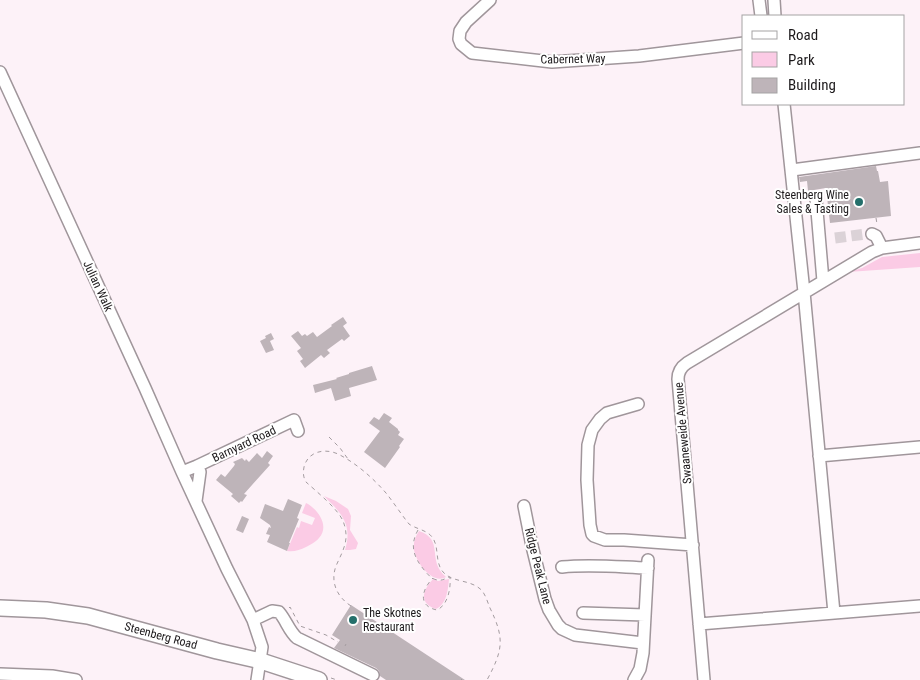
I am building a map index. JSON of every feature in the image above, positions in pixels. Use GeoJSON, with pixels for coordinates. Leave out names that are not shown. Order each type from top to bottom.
{"type":"FeatureCollection","features":[{"type":"Feature","properties":{"kind":"main road","name":"Steenberg Road"},"geometry":{"type":"LineString","coordinates":[[0,608],[73,613],[261,662],[319,680]]}},
{"type":"Feature","properties":{"kind":"street","name":"Cabernet Way"},"geometry":{"type":"LineString","coordinates":[[490,0],[460,30],[459,39],[461,44],[472,53],[552,62],[639,56],[742,43]]}},
{"type":"Feature","properties":{"kind":"street"},"geometry":{"type":"LineString","coordinates":[[759,0],[761,15]]}},
{"type":"Feature","properties":{"kind":"street"},"geometry":{"type":"LineString","coordinates":[[774,0],[775,15]]}},
{"type":"Feature","properties":{"kind":"street","name":"Julian Walk"},"geometry":{"type":"LineString","coordinates":[[0,72],[182,472],[253,620],[261,643],[261,662],[257,680]]}},
{"type":"Feature","properties":{"kind":"street"},"geometry":{"type":"LineString","coordinates":[[784,105],[804,292],[834,613]]}},
{"type":"Feature","properties":{"kind":"street"},"geometry":{"type":"LineString","coordinates":[[792,170],[920,153]]}},
{"type":"Feature","properties":{"kind":"street"},"geometry":{"type":"LineString","coordinates":[[816,199],[823,281]]}},
{"type":"Feature","properties":{"kind":"street"},"geometry":{"type":"LineString","coordinates":[[872,234],[876,236],[882,248]]}},
{"type":"Feature","properties":{"kind":"street","name":"Swaaneweide Avenue"},"geometry":{"type":"LineString","coordinates":[[704,680],[678,379],[680,371],[683,365],[872,252],[882,248],[920,243]]}},
{"type":"Feature","properties":{"kind":"street"},"geometry":{"type":"LineString","coordinates":[[638,404],[606,413],[592,430],[588,445],[587,480],[592,534],[606,540],[693,544]]}},
{"type":"Feature","properties":{"kind":"street","name":"Barnyard Road"},"geometry":{"type":"LineString","coordinates":[[182,472],[294,420],[298,431]]}},
{"type":"Feature","properties":{"kind":"street"},"geometry":{"type":"LineString","coordinates":[[819,456],[920,447]]}},
{"type":"Feature","properties":{"kind":"street"},"geometry":{"type":"LineString","coordinates":[[196,501],[200,472],[197,466]]}},
{"type":"Feature","properties":{"kind":"street","name":"Ridge Peak Lane"},"geometry":{"type":"LineString","coordinates":[[524,506],[545,599],[558,625],[575,635],[643,643]]}},
{"type":"Feature","properties":{"kind":"street"},"geometry":{"type":"LineString","coordinates":[[562,567],[584,565],[609,567],[648,564],[642,662],[634,680]]}},
{"type":"Feature","properties":{"kind":"street"},"geometry":{"type":"LineString","coordinates":[[699,624],[920,606]]}},
{"type":"Feature","properties":{"kind":"street"},"geometry":{"type":"LineString","coordinates":[[253,620],[272,611],[279,612],[290,630],[298,638],[373,675]]}},
{"type":"Feature","properties":{"kind":"street"},"geometry":{"type":"LineString","coordinates":[[583,613],[645,615]]}},
{"type":"Feature","properties":{"kind":"street"},"geometry":{"type":"LineString","coordinates":[[0,674],[52,676],[76,680]]}},
{"type":"Feature","properties":{"kind":"path"},"geometry":{"type":"LineString","coordinates":[[329,437],[340,448],[348,461]]}},
{"type":"Feature","properties":{"kind":"path"},"geometry":{"type":"LineString","coordinates":[[351,606],[337,592],[334,577],[336,564],[346,543],[344,523],[335,509],[304,478],[305,465],[309,457],[317,452],[330,451],[348,461],[372,479],[386,493],[409,524],[431,536],[434,540],[438,562],[444,573],[478,587],[485,595],[494,615],[501,642],[494,668],[487,680]]}},
{"type":"Feature","properties":{"kind":"path"},"geometry":{"type":"LineString","coordinates":[[419,530],[413,543],[414,553],[418,562],[433,578],[440,581],[450,577]]}},
{"type":"Feature","properties":{"kind":"path"},"geometry":{"type":"LineString","coordinates":[[433,578],[425,587],[423,597],[428,606],[436,610],[443,606],[446,600],[450,577]]}},
{"type":"Feature","properties":{"kind":"path"},"geometry":{"type":"LineString","coordinates":[[285,610],[290,607],[301,626],[326,635],[338,642]]}},
{"type":"Feature","properties":{"kind":"green space"},"geometry":{"type":"Polygon","coordinates":[[[920,253],[920,267],[848,272],[862,268],[882,257],[920,253]]]}},
{"type":"Feature","properties":{"kind":"green space"},"geometry":{"type":"Polygon","coordinates":[[[324,496],[348,509],[351,516],[350,530],[358,543],[356,549],[345,550],[347,533],[344,520],[336,508],[324,496]]]}},
{"type":"Feature","properties":{"kind":"green space"},"geometry":{"type":"Polygon","coordinates":[[[306,503],[315,509],[321,518],[323,523],[322,533],[316,541],[308,546],[287,551],[301,521],[312,525],[315,518],[302,513],[306,503]]]}},
{"type":"Feature","properties":{"kind":"green space"},"geometry":{"type":"Polygon","coordinates":[[[419,531],[427,535],[434,545],[437,564],[440,571],[446,577],[441,579],[435,578],[421,566],[414,550],[415,538],[419,531]]]}},
{"type":"Feature","properties":{"kind":"green space"},"geometry":{"type":"Polygon","coordinates":[[[433,579],[438,581],[449,579],[445,600],[436,609],[427,603],[424,596],[427,587],[433,579]]]}},
{"type":"Feature","properties":{"kind":"building","name":"Steenberg Wine Sales & Tasting"},"geometry":{"type":"Polygon","coordinates":[[[876,166],[880,182],[888,181],[891,216],[830,223],[826,188],[808,191],[807,181],[800,182],[799,177],[876,166]]]}},
{"type":"Feature","properties":{"kind":"building"},"geometry":{"type":"Polygon","coordinates":[[[343,317],[347,323],[343,326],[350,336],[344,341],[342,339],[327,350],[330,353],[324,358],[321,355],[305,368],[300,361],[303,359],[297,351],[301,348],[291,336],[298,331],[302,336],[305,334],[307,336],[313,332],[317,337],[343,317]]]}},
{"type":"Feature","properties":{"kind":"building"},"geometry":{"type":"Polygon","coordinates":[[[271,333],[274,339],[270,341],[274,350],[266,353],[260,341],[271,333]]]}},
{"type":"Feature","properties":{"kind":"building"},"geometry":{"type":"Polygon","coordinates":[[[372,366],[377,380],[349,388],[351,396],[335,401],[331,388],[315,393],[313,385],[337,379],[372,366]]]}},
{"type":"Feature","properties":{"kind":"building"},"geometry":{"type":"Polygon","coordinates":[[[384,413],[392,418],[389,422],[398,429],[400,432],[398,435],[404,439],[385,468],[364,452],[380,431],[369,423],[374,417],[379,420],[384,413]]]}},
{"type":"Feature","properties":{"kind":"building"},"geometry":{"type":"Polygon","coordinates":[[[267,451],[273,456],[268,463],[270,465],[244,494],[247,495],[239,503],[231,496],[233,494],[216,480],[221,474],[225,477],[234,466],[233,462],[242,458],[249,462],[257,453],[262,458],[267,451]]]}},
{"type":"Feature","properties":{"kind":"building"},"geometry":{"type":"Polygon","coordinates":[[[288,499],[302,505],[287,551],[267,542],[270,535],[266,534],[269,527],[271,528],[270,525],[260,518],[265,504],[283,511],[288,499]]]}},
{"type":"Feature","properties":{"kind":"building"},"geometry":{"type":"Polygon","coordinates":[[[242,516],[249,519],[243,533],[236,530],[242,516]]]}},
{"type":"Feature","properties":{"kind":"building"},"geometry":{"type":"Polygon","coordinates":[[[351,605],[465,680],[386,680],[380,676],[376,668],[334,648],[340,640],[332,635],[351,605]]]}},
{"type":"Feature","properties":{"kind":"tunnel"},"geometry":{"type":"LineString","coordinates":[[835,238],[872,234]]}},
{"type":"Feature","properties":{"kind":"place","name":"Steenberg Wine Sales & Tasting"},"geometry":{"type":"Point","coordinates":[859,202]}},
{"type":"Feature","properties":{"kind":"place","name":"The Skotnes Restaurant"},"geometry":{"type":"Point","coordinates":[353,620]}}]}
